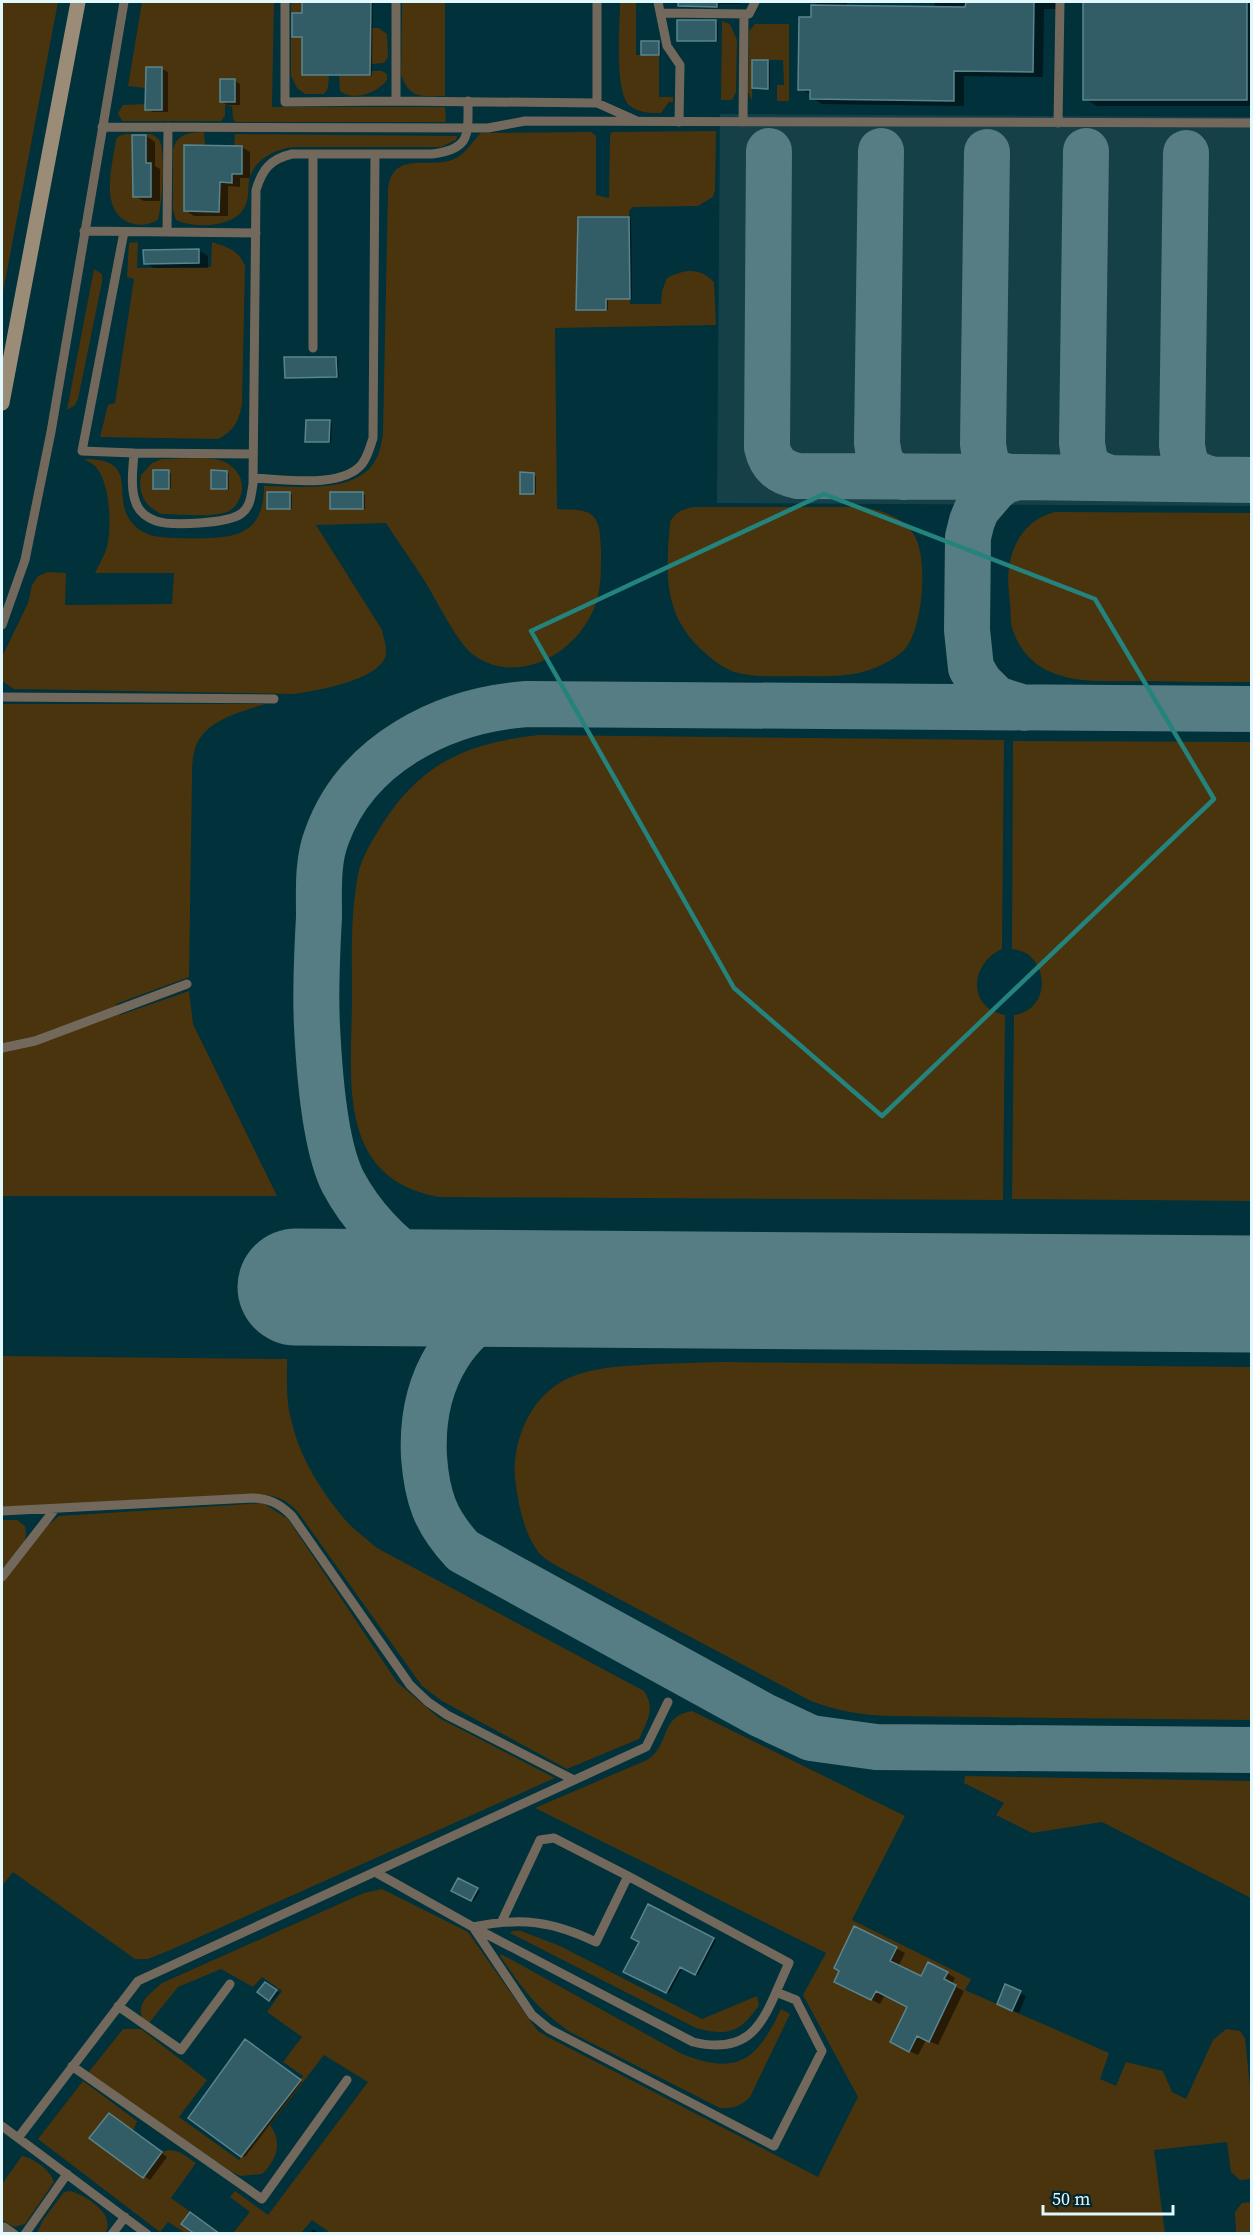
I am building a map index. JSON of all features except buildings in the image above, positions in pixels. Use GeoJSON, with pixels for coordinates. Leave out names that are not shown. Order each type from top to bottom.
{"type":"FeatureCollection","features":[{"type":"Feature","properties":{"kind":"street"},"geometry":{"type":"LineString","coordinates":[[2,403],[78,2]]}},
{"type":"Feature","properties":{"kind":"lane"},"geometry":{"type":"LineString","coordinates":[[2,625],[25,560],[51,432],[124,2]]}},
{"type":"Feature","properties":{"kind":"lane"},"geometry":{"type":"LineString","coordinates":[[285,2],[285,102],[396,100],[597,103],[638,122]]}},
{"type":"Feature","properties":{"kind":"lane"},"geometry":{"type":"LineString","coordinates":[[396,2],[396,100]]}},
{"type":"Feature","properties":{"kind":"lane"},"geometry":{"type":"LineString","coordinates":[[597,2],[597,103]]}},
{"type":"Feature","properties":{"kind":"lane"},"geometry":{"type":"LineString","coordinates":[[658,2],[667,46],[680,64],[679,122]]}},
{"type":"Feature","properties":{"kind":"lane"},"geometry":{"type":"LineString","coordinates":[[661,13],[749,14],[755,2]]}},
{"type":"Feature","properties":{"kind":"lane"},"geometry":{"type":"LineString","coordinates":[[1058,123],[1060,2]]}},
{"type":"Feature","properties":{"kind":"lane"},"geometry":{"type":"LineString","coordinates":[[743,122],[744,14]]}},
{"type":"Feature","properties":{"kind":"lane"},"geometry":{"type":"LineString","coordinates":[[134,453],[136,504],[143,514],[157,521],[213,523],[241,514],[250,503],[253,478],[256,190],[261,173],[267,165],[280,157],[292,154],[450,152],[460,146],[466,138],[468,101]]}},
{"type":"Feature","properties":{"kind":"lane"},"geometry":{"type":"LineString","coordinates":[[102,127],[488,128],[525,121],[1251,123]]}},
{"type":"Feature","properties":{"kind":"lane"},"geometry":{"type":"LineString","coordinates":[[167,232],[168,127]]}},
{"type":"Feature","properties":{"kind":"lane"},"geometry":{"type":"LineString","coordinates":[[313,154],[313,348]]}},
{"type":"Feature","properties":{"kind":"lane"},"geometry":{"type":"LineString","coordinates":[[253,478],[330,480],[344,477],[363,463],[369,453],[373,438],[375,154]]}},
{"type":"Feature","properties":{"kind":"lane"},"geometry":{"type":"LineString","coordinates":[[84,231],[256,232]]}},
{"type":"Feature","properties":{"kind":"lane"},"geometry":{"type":"LineString","coordinates":[[124,232],[82,452],[254,453]]}},
{"type":"Feature","properties":{"kind":"lane"},"geometry":{"type":"LineString","coordinates":[[2,697],[274,699]]}},
{"type":"Feature","properties":{"kind":"lane"},"geometry":{"type":"LineString","coordinates":[[2,1048],[35,1041],[187,984]]}},
{"type":"Feature","properties":{"kind":"lane"},"geometry":{"type":"LineString","coordinates":[[2,1512],[252,1498],[262,1498],[282,1506],[292,1516],[410,1685],[428,1702],[447,1715],[574,1780]]}},
{"type":"Feature","properties":{"kind":"lane"},"geometry":{"type":"LineString","coordinates":[[2,1577],[54,1509]]}},
{"type":"Feature","properties":{"kind":"lane"},"geometry":{"type":"LineString","coordinates":[[18,2138],[138,1981],[646,1748],[668,1702]]}},
{"type":"Feature","properties":{"kind":"lane"},"geometry":{"type":"LineString","coordinates":[[375,1872],[473,1927],[693,2042],[711,2047],[734,2044],[751,2036],[761,2022],[789,1963],[554,1838],[540,1840],[502,1922]]}},
{"type":"Feature","properties":{"kind":"lane"},"geometry":{"type":"LineString","coordinates":[[473,1927],[502,1922],[532,1922],[569,1929],[596,1942],[628,1876]]}},
{"type":"Feature","properties":{"kind":"lane"},"geometry":{"type":"LineString","coordinates":[[473,1927],[532,2014],[549,2029],[774,2146],[822,2050],[796,2000],[776,1992]]}},
{"type":"Feature","properties":{"kind":"lane"},"geometry":{"type":"LineString","coordinates":[[118,2006],[181,2050],[230,1984]]}},
{"type":"Feature","properties":{"kind":"lane"},"geometry":{"type":"LineString","coordinates":[[72,2067],[262,2199],[347,2080]]}},
{"type":"Feature","properties":{"kind":"lane"},"geometry":{"type":"LineString","coordinates":[[2,2126],[147,2234]]}},
{"type":"Feature","properties":{"kind":"lane"},"geometry":{"type":"LineString","coordinates":[[25,2234],[68,2174]]}},
{"type":"Feature","properties":{"kind":"lane"},"geometry":{"type":"LineString","coordinates":[[112,2234],[125,2217]]}},
{"type":"Feature","properties":{"kind":"lane"},"geometry":{"type":"LineString","coordinates":[[2,2230],[4,2227],[14,2234]]}},
{"type":"Feature","properties":{"kind":"highlighted area"},"geometry":{"type":"Polygon","coordinates":[[[824,494],[1095,599],[1214,799],[882,1116],[734,988],[531,631],[824,494]]]}},
{"type":"Feature","properties":{"kind":"shaded area"},"geometry":{"type":"Polygon","coordinates":[[[2,2],[58,2],[2,297],[2,2]]]}},
{"type":"Feature","properties":{"kind":"shaded area"},"geometry":{"type":"Polygon","coordinates":[[[142,2],[274,2],[272,107],[445,107],[446,122],[236,122],[233,119],[232,106],[225,105],[225,116],[221,121],[122,121],[118,113],[123,105],[145,104],[145,88],[128,86],[142,2]]]}},
{"type":"Feature","properties":{"kind":"shaded area"},"geometry":{"type":"Polygon","coordinates":[[[291,2],[302,2],[302,75],[329,75],[328,88],[324,94],[305,94],[297,88],[291,76],[291,2]]]}},
{"type":"Feature","properties":{"kind":"shaded area"},"geometry":{"type":"Polygon","coordinates":[[[402,2],[445,2],[445,96],[413,93],[401,75],[402,2]]]}},
{"type":"Feature","properties":{"kind":"shaded area"},"geometry":{"type":"Polygon","coordinates":[[[620,2],[636,2],[636,55],[659,55],[659,97],[673,97],[673,102],[669,102],[661,113],[637,110],[625,99],[620,73],[620,2]]]}},
{"type":"Feature","properties":{"kind":"shaded area"},"geometry":{"type":"Polygon","coordinates":[[[722,21],[730,24],[737,40],[736,92],[732,100],[721,100],[722,21]]]}},
{"type":"Feature","properties":{"kind":"shaded area"},"geometry":{"type":"Polygon","coordinates":[[[755,24],[789,24],[789,101],[777,101],[777,85],[784,85],[783,60],[753,60],[752,101],[748,91],[749,31],[755,24]]]}},
{"type":"Feature","properties":{"kind":"shaded area"},"geometry":{"type":"Polygon","coordinates":[[[371,28],[379,28],[387,34],[388,57],[384,63],[371,64],[371,28]]]}},
{"type":"Feature","properties":{"kind":"shaded area"},"geometry":{"type":"Polygon","coordinates":[[[371,71],[382,71],[387,74],[387,80],[383,85],[365,95],[358,96],[340,91],[339,75],[370,75],[371,71]]]}},
{"type":"Feature","properties":{"kind":"shaded area"},"geometry":{"type":"Polygon","coordinates":[[[720,114],[1251,117],[1251,506],[717,503],[720,114]]]}},
{"type":"Feature","properties":{"kind":"shaded area"},"geometry":{"type":"Polygon","coordinates":[[[716,131],[713,197],[698,206],[633,207],[629,211],[630,304],[661,304],[662,291],[667,278],[686,271],[697,272],[714,282],[716,325],[555,328],[557,509],[580,510],[592,515],[599,526],[601,550],[597,601],[581,631],[569,644],[540,662],[524,667],[491,664],[475,656],[461,642],[386,523],[316,525],[382,630],[386,654],[382,663],[361,677],[331,687],[293,694],[14,689],[2,681],[2,657],[28,603],[32,585],[38,576],[48,572],[66,573],[65,605],[172,604],[174,573],[95,573],[109,538],[109,506],[101,474],[95,466],[84,459],[102,461],[113,466],[119,473],[127,515],[136,527],[154,536],[184,538],[230,536],[247,529],[260,512],[264,486],[330,486],[360,476],[372,466],[379,452],[383,433],[388,190],[391,177],[397,169],[416,163],[448,161],[458,157],[481,133],[591,132],[596,136],[596,195],[609,198],[610,136],[612,132],[716,131]]]}},
{"type":"Feature","properties":{"kind":"shaded area"},"geometry":{"type":"Polygon","coordinates":[[[204,132],[205,145],[234,146],[235,134],[457,136],[456,140],[441,147],[294,147],[279,150],[266,157],[255,167],[249,181],[247,201],[241,212],[225,222],[194,225],[176,220],[173,210],[173,150],[177,140],[181,137],[204,132]]]}},
{"type":"Feature","properties":{"kind":"shaded area"},"geometry":{"type":"Polygon","coordinates":[[[126,134],[151,134],[161,144],[163,171],[158,220],[148,224],[130,223],[120,217],[111,198],[111,173],[116,139],[126,134]]]}},
{"type":"Feature","properties":{"kind":"shaded area"},"geometry":{"type":"Polygon","coordinates":[[[138,242],[137,268],[211,267],[212,242],[236,253],[245,266],[242,405],[234,425],[228,433],[218,439],[100,437],[108,405],[115,403],[134,279],[127,277],[129,243],[138,242]]]}},
{"type":"Feature","properties":{"kind":"shaded area"},"geometry":{"type":"Polygon","coordinates":[[[94,269],[102,274],[102,282],[78,399],[75,405],[67,410],[94,269]]]}},
{"type":"Feature","properties":{"kind":"shaded area"},"geometry":{"type":"Polygon","coordinates":[[[206,458],[228,464],[241,480],[242,490],[237,503],[227,512],[220,514],[161,514],[146,503],[140,482],[141,475],[152,463],[162,459],[206,458]]]}},
{"type":"Feature","properties":{"kind":"shaded area"},"geometry":{"type":"Polygon","coordinates":[[[695,507],[864,507],[899,519],[914,535],[919,546],[921,560],[922,595],[915,630],[909,643],[902,652],[890,660],[855,674],[759,676],[734,672],[722,666],[690,638],[680,623],[670,592],[668,559],[670,522],[680,511],[695,507]]]}},
{"type":"Feature","properties":{"kind":"shaded area"},"geometry":{"type":"Polygon","coordinates":[[[1055,512],[1251,513],[1251,682],[1087,680],[1069,678],[1051,672],[1036,663],[1023,650],[1012,628],[1008,571],[1014,548],[1023,532],[1045,515],[1055,512]]]}},
{"type":"Feature","properties":{"kind":"shaded area"},"geometry":{"type":"Polygon","coordinates":[[[2,704],[265,704],[232,715],[212,726],[198,742],[194,753],[189,977],[116,1004],[120,1015],[189,991],[193,1024],[277,1196],[2,1196],[2,704]]]}},
{"type":"Feature","properties":{"kind":"shaded area"},"geometry":{"type":"Polygon","coordinates":[[[539,735],[1004,740],[1002,949],[988,958],[977,980],[979,997],[986,1006],[1005,1015],[1003,1200],[439,1197],[406,1187],[382,1170],[366,1148],[357,1123],[352,1094],[353,923],[355,891],[362,862],[381,826],[396,804],[429,772],[467,751],[489,744],[539,735]]]}},
{"type":"Feature","properties":{"kind":"shaded area"},"geometry":{"type":"Polygon","coordinates":[[[1013,741],[1251,742],[1251,1201],[1012,1199],[1014,1015],[1032,1007],[1041,991],[1042,982],[1037,964],[1030,956],[1012,949],[1013,741]]]}},
{"type":"Feature","properties":{"kind":"shaded area"},"geometry":{"type":"Polygon","coordinates":[[[2,1356],[287,1359],[288,1404],[300,1447],[321,1488],[349,1524],[377,1548],[644,1691],[648,1697],[650,1709],[639,1739],[567,1769],[442,1701],[422,1686],[298,1512],[279,1498],[256,1494],[2,1507],[2,1356]]]}},
{"type":"Feature","properties":{"kind":"shaded area"},"geometry":{"type":"Polygon","coordinates":[[[722,1362],[1251,1367],[1251,1720],[890,1716],[840,1710],[811,1701],[555,1565],[542,1555],[530,1539],[524,1522],[517,1494],[515,1469],[520,1435],[537,1403],[548,1391],[575,1376],[606,1368],[722,1362]]]}},
{"type":"Feature","properties":{"kind":"shaded area"},"geometry":{"type":"Polygon","coordinates":[[[263,1503],[288,1519],[397,1682],[439,1718],[555,1778],[168,1951],[148,1959],[135,1959],[13,1872],[2,1886],[2,1582],[47,1526],[59,1516],[263,1503]]]}},
{"type":"Feature","properties":{"kind":"shaded area"},"geometry":{"type":"Polygon","coordinates":[[[2,1520],[17,1520],[25,1526],[26,1533],[20,1552],[2,1573],[2,1520]]]}},
{"type":"Feature","properties":{"kind":"shaded area"},"geometry":{"type":"Polygon","coordinates":[[[692,1711],[905,1816],[852,1920],[971,1979],[965,1990],[1109,2053],[1100,2079],[1116,2086],[1126,2062],[1163,2071],[1172,2092],[1186,2099],[1213,2040],[1226,2029],[1240,2031],[1245,2038],[1251,2097],[1251,2179],[1240,2180],[1231,2172],[1227,2142],[1154,2150],[1165,2233],[332,2234],[312,2220],[301,2233],[233,2233],[250,2212],[230,2197],[235,2191],[268,2215],[368,2082],[324,2055],[270,2125],[277,2144],[275,2157],[267,2169],[262,2174],[241,2176],[230,2171],[88,2073],[123,2029],[141,2029],[207,2080],[179,2117],[239,2160],[303,2076],[283,2062],[302,2037],[267,2012],[282,1991],[262,1977],[253,1987],[221,1969],[178,1987],[149,2023],[142,2018],[143,2002],[162,1983],[364,1893],[382,1889],[468,1932],[538,2031],[818,2177],[858,2097],[803,1995],[826,1953],[535,1808],[647,1760],[660,1747],[674,1719],[692,1711]]]}},
{"type":"Feature","properties":{"kind":"shaded area"},"geometry":{"type":"Polygon","coordinates":[[[965,1776],[1251,1781],[1251,1898],[1102,1822],[1032,1833],[996,1815],[1004,1803],[964,1783],[965,1776]]]}},
{"type":"Feature","properties":{"kind":"shaded area"},"geometry":{"type":"Polygon","coordinates":[[[521,1931],[560,1946],[702,2019],[757,1996],[759,2005],[740,2027],[733,2030],[717,2032],[696,2028],[510,1933],[521,1931]]]}},
{"type":"Feature","properties":{"kind":"shaded area"},"geometry":{"type":"Polygon","coordinates":[[[501,1954],[682,2054],[701,2060],[732,2063],[744,2059],[763,2041],[781,2009],[790,2014],[750,2097],[736,2106],[720,2108],[570,2032],[548,2015],[531,1997],[500,1956],[501,1954]]]}},
{"type":"Feature","properties":{"kind":"shaded area"},"geometry":{"type":"Polygon","coordinates":[[[83,2081],[137,2121],[133,2131],[109,2113],[90,2137],[143,2177],[162,2152],[167,2150],[180,2153],[196,2163],[171,2198],[220,2233],[185,2233],[168,2222],[160,2232],[38,2139],[83,2081]]]}},
{"type":"Feature","properties":{"kind":"shaded area"},"geometry":{"type":"Polygon","coordinates":[[[22,2156],[41,2165],[54,2182],[25,2224],[14,2227],[2,2220],[2,2184],[22,2156]]]}},
{"type":"Feature","properties":{"kind":"shaded area"},"geometry":{"type":"Polygon","coordinates":[[[70,2191],[91,2201],[103,2213],[108,2226],[105,2233],[37,2233],[43,2220],[64,2192],[70,2191]]]}},
{"type":"Feature","properties":{"kind":"shaded area"},"geometry":{"type":"Polygon","coordinates":[[[1251,2202],[1251,2233],[1236,2233],[1235,2212],[1242,2203],[1251,2202]]]}},
{"type":"Feature","properties":{"kind":"taxiway"},"geometry":{"type":"LineString","coordinates":[[769,151],[767,447],[777,467],[798,476],[1019,477]]}},
{"type":"Feature","properties":{"kind":"taxiway"},"geometry":{"type":"LineString","coordinates":[[881,151],[877,443],[883,466],[891,473],[904,477]]}},
{"type":"Feature","properties":{"kind":"taxiway"},"geometry":{"type":"LineString","coordinates":[[1086,151],[1082,443],[1086,462],[1092,470],[1110,478]]}},
{"type":"Feature","properties":{"kind":"taxiway"},"geometry":{"type":"LineString","coordinates":[[987,152],[983,444],[989,467],[997,473],[1010,477]]}},
{"type":"Feature","properties":{"kind":"taxiway"},"geometry":{"type":"LineString","coordinates":[[1186,153],[1182,445],[1189,468],[1210,479]]}},
{"type":"Feature","properties":{"kind":"taxiway"},"geometry":{"type":"LineString","coordinates":[[1024,708],[996,699],[980,683],[971,668],[967,630],[968,537],[977,509],[994,489],[1004,481],[1019,477],[1252,480]]}},
{"type":"Feature","properties":{"kind":"taxiway"},"geometry":{"type":"LineString","coordinates":[[483,1289],[420,1264],[386,1239],[357,1205],[343,1182],[331,1148],[321,1084],[316,1012],[320,866],[327,836],[341,807],[359,781],[382,759],[407,741],[465,715],[527,704],[1252,709]]}},
{"type":"Feature","properties":{"kind":"taxiway"},"geometry":{"type":"LineString","coordinates":[[562,1290],[530,1295],[504,1305],[481,1319],[462,1336],[447,1356],[436,1379],[428,1403],[424,1429],[427,1484],[439,1519],[463,1551],[762,1715],[811,1738],[876,1747],[1252,1750]]}},
{"type":"Feature","properties":{"kind":"runway"},"geometry":{"type":"LineString","coordinates":[[296,1287],[1252,1294]]}}]}
